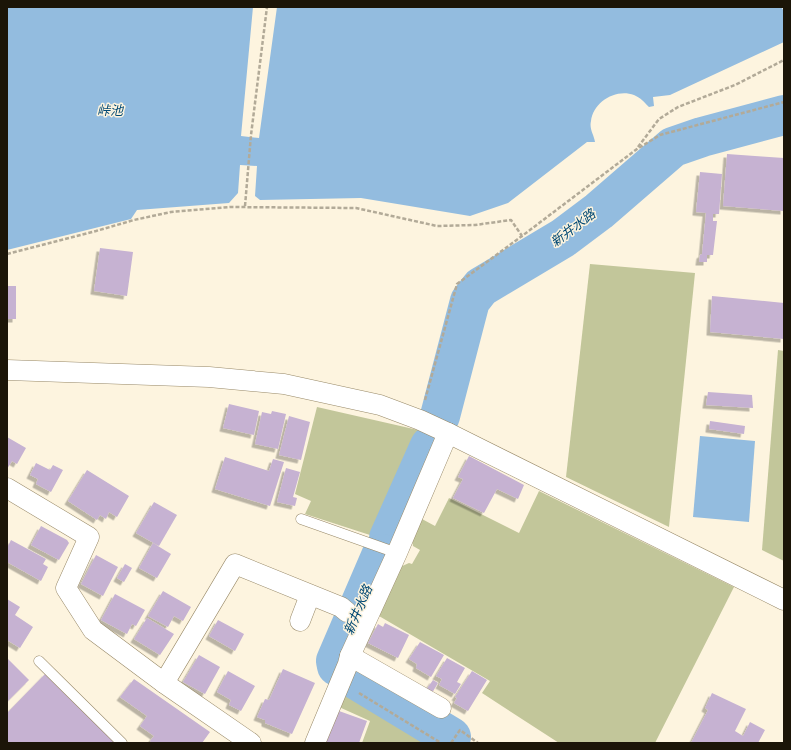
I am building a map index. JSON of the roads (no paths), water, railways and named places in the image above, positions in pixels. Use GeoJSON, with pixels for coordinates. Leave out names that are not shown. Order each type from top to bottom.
{"type":"FeatureCollection","features":[{"type":"Feature","properties":{"kind":"street"},"geometry":{"type":"LineString","coordinates":[[7,370],[209,377],[284,384],[380,405],[420,420],[448,433],[784,600]]}},
{"type":"Feature","properties":{"kind":"street"},"geometry":{"type":"LineString","coordinates":[[315,743],[346,667],[448,433]]}},
{"type":"Feature","properties":{"kind":"street"},"geometry":{"type":"LineString","coordinates":[[7,488],[89,537],[66,588],[93,630],[164,683],[251,743]]}},
{"type":"Feature","properties":{"kind":"street"},"geometry":{"type":"LineString","coordinates":[[164,683],[235,564],[341,607],[347,612]]}},
{"type":"Feature","properties":{"kind":"street"},"geometry":{"type":"LineString","coordinates":[[300,621],[310,595]]}},
{"type":"Feature","properties":{"kind":"street"},"geometry":{"type":"LineString","coordinates":[[346,667],[441,708]]}},
{"type":"Feature","properties":{"kind":"lane"},"geometry":{"type":"LineString","coordinates":[[301,519],[397,552]]}},
{"type":"Feature","properties":{"kind":"lane"},"geometry":{"type":"LineString","coordinates":[[39,661],[122,743]]}},
{"type":"Feature","properties":{"kind":"water","name":"峠池"},"geometry":{"type":"Polygon","coordinates":[[[7,7],[253,7],[241,136],[259,138],[277,7],[781,7],[784,11],[784,42],[670,95],[653,97],[654,106],[649,107],[639,97],[627,93],[620,93],[606,98],[596,108],[591,121],[595,142],[587,142],[508,203],[470,216],[361,198],[260,200],[255,196],[257,166],[240,165],[238,193],[229,203],[137,210],[131,219],[7,250],[7,7]]]}},
{"type":"Feature","properties":{"kind":"water"},"geometry":{"type":"Polygon","coordinates":[[[700,436],[755,441],[749,522],[693,517],[700,436]]]}},
{"type":"Feature","properties":{"kind":"waterway","name":"新井水路"},"geometry":{"type":"LineString","coordinates":[[440,416],[470,301],[481,287],[563,238],[599,211],[673,147],[702,137],[784,115]]}},
{"type":"Feature","properties":{"kind":"waterway","name":"新井水路"},"geometry":{"type":"LineString","coordinates":[[389,538],[430,446]]}},
{"type":"Feature","properties":{"kind":"waterway","name":"新井水路"},"geometry":{"type":"LineString","coordinates":[[337,666],[336,661],[382,554]]}},
{"type":"Feature","properties":{"kind":"waterway","name":"新井水路"},"geometry":{"type":"LineString","coordinates":[[355,679],[451,737]]}}]}
